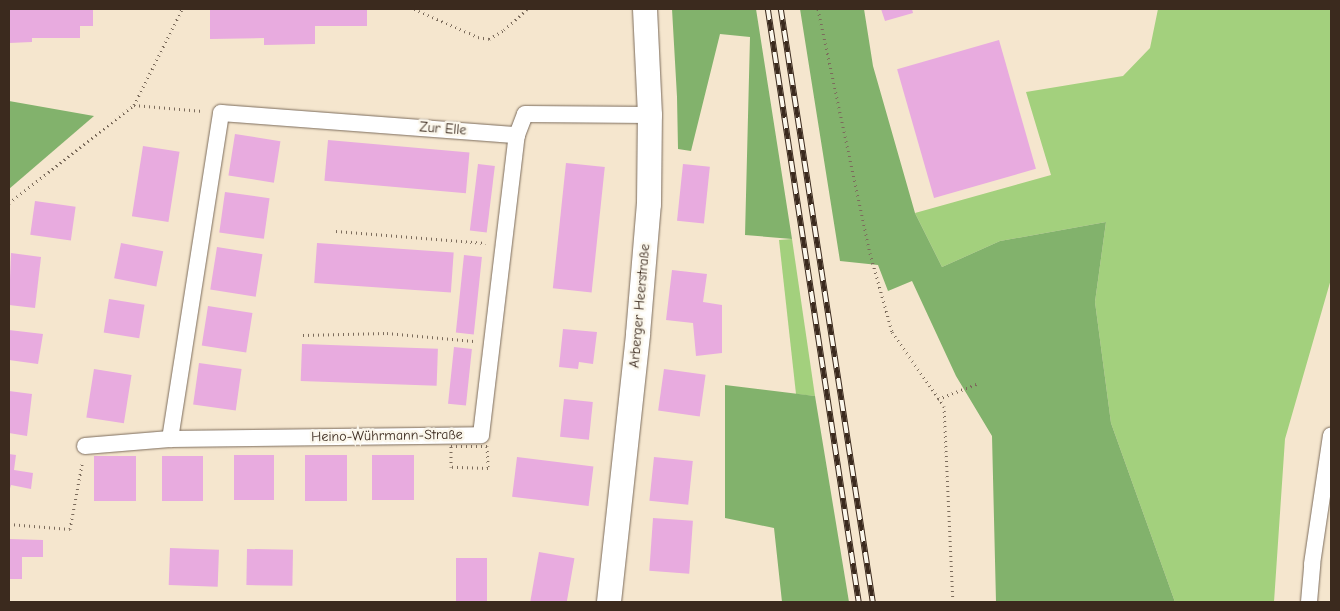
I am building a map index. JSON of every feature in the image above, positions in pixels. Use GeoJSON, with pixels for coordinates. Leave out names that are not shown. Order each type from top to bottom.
{"type":"FeatureCollection","features":[{"type":"Feature","properties":{"kind":"main road","name":"Arberger Heerstraße"},"geometry":{"type":"LineString","coordinates":[[609,602],[638,334],[649,204],[650,115],[644,9]]}},
{"type":"Feature","properties":{"kind":"street"},"geometry":{"type":"LineString","coordinates":[[170,439],[221,113]]}},
{"type":"Feature","properties":{"kind":"street","name":"Zur Elle"},"geometry":{"type":"LineString","coordinates":[[221,113],[517,135]]}},
{"type":"Feature","properties":{"kind":"street"},"geometry":{"type":"LineString","coordinates":[[517,135],[525,114],[650,115]]}},
{"type":"Feature","properties":{"kind":"street","name":"Heino-Wührmann-Straße"},"geometry":{"type":"LineString","coordinates":[[85,446],[170,439],[481,435],[517,135]]}},
{"type":"Feature","properties":{"kind":"street"},"geometry":{"type":"LineString","coordinates":[[1309,602],[1312,564],[1331,435]]}},
{"type":"Feature","properties":{"kind":"path"},"geometry":{"type":"LineString","coordinates":[[9,203],[134,105],[182,9]]}},
{"type":"Feature","properties":{"kind":"path"},"geometry":{"type":"LineString","coordinates":[[414,9],[478,37],[489,39],[504,30],[527,9]]}},
{"type":"Feature","properties":{"kind":"path"},"geometry":{"type":"LineString","coordinates":[[818,9],[870,253],[892,332],[944,406],[953,602]]}},
{"type":"Feature","properties":{"kind":"path"},"geometry":{"type":"LineString","coordinates":[[134,105],[221,113]]}},
{"type":"Feature","properties":{"kind":"path"},"geometry":{"type":"LineString","coordinates":[[336,231],[504,245]]}},
{"type":"Feature","properties":{"kind":"path"},"geometry":{"type":"LineString","coordinates":[[302,335],[387,333],[492,343]]}},
{"type":"Feature","properties":{"kind":"path"},"geometry":{"type":"LineString","coordinates":[[938,399],[979,383]]}},
{"type":"Feature","properties":{"kind":"path"},"geometry":{"type":"LineString","coordinates":[[9,524],[70,529],[85,446]]}},
{"type":"Feature","properties":{"kind":"path"},"geometry":{"type":"LineString","coordinates":[[452,446],[488,446],[488,468],[451,468],[452,446]]}},
{"type":"Feature","properties":{"kind":"green space"},"geometry":{"type":"Polygon","coordinates":[[[672,9],[756,9],[792,239],[745,235],[750,37],[720,34],[691,151],[678,149],[672,9]]]}},
{"type":"Feature","properties":{"kind":"green space"},"geometry":{"type":"Polygon","coordinates":[[[800,9],[864,9],[873,66],[915,213],[942,267],[1000,241],[1106,222],[1095,302],[1111,423],[1175,602],[996,602],[992,436],[956,376],[912,281],[888,291],[878,265],[840,261],[800,9]]]}},
{"type":"Feature","properties":{"kind":"green space"},"geometry":{"type":"Polygon","coordinates":[[[1158,9],[1331,9],[1331,279],[1285,439],[1274,602],[1175,602],[1111,423],[1095,302],[1106,222],[1000,241],[942,267],[915,213],[1051,175],[1026,92],[1123,76],[1150,48],[1158,9]]]}},
{"type":"Feature","properties":{"kind":"green space"},"geometry":{"type":"Polygon","coordinates":[[[9,101],[94,116],[9,189],[9,101]]]}},
{"type":"Feature","properties":{"kind":"green space"},"geometry":{"type":"Polygon","coordinates":[[[792,239],[815,396],[796,394],[779,240],[792,239]]]}},
{"type":"Feature","properties":{"kind":"green space"},"geometry":{"type":"Polygon","coordinates":[[[725,385],[815,396],[849,602],[782,602],[774,528],[725,518],[725,385]]]}},
{"type":"Feature","properties":{"kind":"building"},"geometry":{"type":"Polygon","coordinates":[[[9,9],[93,9],[93,26],[80,26],[80,38],[32,38],[32,42],[9,43],[9,9]]]}},
{"type":"Feature","properties":{"kind":"building"},"geometry":{"type":"Polygon","coordinates":[[[210,9],[367,9],[367,26],[315,26],[315,44],[264,45],[264,38],[210,39],[210,9]]]}},
{"type":"Feature","properties":{"kind":"building"},"geometry":{"type":"Polygon","coordinates":[[[881,9],[912,9],[913,13],[885,21],[881,9]]]}},
{"type":"Feature","properties":{"kind":"building"},"geometry":{"type":"Polygon","coordinates":[[[999,40],[1036,169],[934,198],[897,69],[999,40]]]}},
{"type":"Feature","properties":{"kind":"building"},"geometry":{"type":"Polygon","coordinates":[[[235,134],[280,141],[274,183],[228,175],[235,134]]]}},
{"type":"Feature","properties":{"kind":"building"},"geometry":{"type":"Polygon","coordinates":[[[328,140],[469,152],[466,193],[324,181],[328,140]]]}},
{"type":"Feature","properties":{"kind":"building"},"geometry":{"type":"Polygon","coordinates":[[[143,146],[180,152],[168,222],[132,216],[143,146]]]}},
{"type":"Feature","properties":{"kind":"building"},"geometry":{"type":"Polygon","coordinates":[[[566,163],[605,167],[592,292],[553,288],[566,163]]]}},
{"type":"Feature","properties":{"kind":"building"},"geometry":{"type":"Polygon","coordinates":[[[478,164],[495,166],[487,233],[470,231],[478,164]]]}},
{"type":"Feature","properties":{"kind":"building"},"geometry":{"type":"Polygon","coordinates":[[[683,164],[710,167],[704,224],[677,221],[683,164]]]}},
{"type":"Feature","properties":{"kind":"building"},"geometry":{"type":"Polygon","coordinates":[[[225,192],[270,198],[264,239],[219,233],[225,192]]]}},
{"type":"Feature","properties":{"kind":"building"},"geometry":{"type":"Polygon","coordinates":[[[35,201],[76,207],[71,240],[30,235],[35,201]]]}},
{"type":"Feature","properties":{"kind":"building"},"geometry":{"type":"Polygon","coordinates":[[[121,243],[163,251],[156,287],[114,278],[121,243]]]}},
{"type":"Feature","properties":{"kind":"building"},"geometry":{"type":"Polygon","coordinates":[[[317,243],[454,253],[451,292],[314,283],[317,243]]]}},
{"type":"Feature","properties":{"kind":"building"},"geometry":{"type":"Polygon","coordinates":[[[217,247],[262,254],[256,297],[210,289],[217,247]]]}},
{"type":"Feature","properties":{"kind":"building"},"geometry":{"type":"Polygon","coordinates":[[[11,253],[41,257],[35,308],[9,305],[11,253]]]}},
{"type":"Feature","properties":{"kind":"building"},"geometry":{"type":"Polygon","coordinates":[[[464,255],[482,257],[474,334],[456,333],[464,255]]]}},
{"type":"Feature","properties":{"kind":"building"},"geometry":{"type":"Polygon","coordinates":[[[672,270],[707,274],[703,302],[722,305],[722,353],[696,356],[693,323],[666,320],[672,270]]]}},
{"type":"Feature","properties":{"kind":"building"},"geometry":{"type":"Polygon","coordinates":[[[109,299],[145,305],[139,338],[104,333],[109,299]]]}},
{"type":"Feature","properties":{"kind":"building"},"geometry":{"type":"Polygon","coordinates":[[[208,306],[252,313],[246,353],[202,346],[208,306]]]}},
{"type":"Feature","properties":{"kind":"building"},"geometry":{"type":"Polygon","coordinates":[[[563,329],[597,332],[593,364],[579,362],[578,369],[559,367],[563,329]]]}},
{"type":"Feature","properties":{"kind":"building"},"geometry":{"type":"Polygon","coordinates":[[[9,330],[43,334],[38,364],[9,360],[9,330]]]}},
{"type":"Feature","properties":{"kind":"building"},"geometry":{"type":"Polygon","coordinates":[[[302,344],[438,349],[437,386],[301,381],[302,344]]]}},
{"type":"Feature","properties":{"kind":"building"},"geometry":{"type":"Polygon","coordinates":[[[454,347],[472,349],[466,406],[448,404],[454,347]]]}},
{"type":"Feature","properties":{"kind":"building"},"geometry":{"type":"Polygon","coordinates":[[[199,363],[242,369],[236,411],[193,405],[199,363]]]}},
{"type":"Feature","properties":{"kind":"building"},"geometry":{"type":"Polygon","coordinates":[[[94,369],[132,375],[124,423],[86,417],[94,369]]]}},
{"type":"Feature","properties":{"kind":"building"},"geometry":{"type":"Polygon","coordinates":[[[664,369],[706,375],[700,416],[658,411],[664,369]]]}},
{"type":"Feature","properties":{"kind":"building"},"geometry":{"type":"Polygon","coordinates":[[[9,391],[32,394],[27,436],[9,433],[9,391]]]}},
{"type":"Feature","properties":{"kind":"building"},"geometry":{"type":"Polygon","coordinates":[[[564,399],[593,402],[589,440],[560,437],[564,399]]]}},
{"type":"Feature","properties":{"kind":"building"},"geometry":{"type":"Polygon","coordinates":[[[9,454],[16,455],[14,470],[33,473],[31,489],[11,485],[9,492],[9,454]]]}},
{"type":"Feature","properties":{"kind":"building"},"geometry":{"type":"Polygon","coordinates":[[[234,455],[274,455],[274,500],[234,500],[234,455]]]}},
{"type":"Feature","properties":{"kind":"building"},"geometry":{"type":"Polygon","coordinates":[[[305,455],[347,455],[347,501],[305,501],[305,455]]]}},
{"type":"Feature","properties":{"kind":"building"},"geometry":{"type":"Polygon","coordinates":[[[372,455],[414,455],[414,500],[372,500],[372,455]]]}},
{"type":"Feature","properties":{"kind":"building"},"geometry":{"type":"Polygon","coordinates":[[[94,456],[136,456],[136,501],[94,501],[94,456]]]}},
{"type":"Feature","properties":{"kind":"building"},"geometry":{"type":"Polygon","coordinates":[[[162,456],[203,456],[203,501],[162,501],[162,456]]]}},
{"type":"Feature","properties":{"kind":"building"},"geometry":{"type":"Polygon","coordinates":[[[517,457],[593,466],[589,506],[512,497],[517,457]]]}},
{"type":"Feature","properties":{"kind":"building"},"geometry":{"type":"Polygon","coordinates":[[[654,457],[693,461],[688,505],[649,501],[654,457]]]}},
{"type":"Feature","properties":{"kind":"building"},"geometry":{"type":"Polygon","coordinates":[[[653,518],[693,521],[689,574],[649,571],[653,518]]]}},
{"type":"Feature","properties":{"kind":"building"},"geometry":{"type":"Polygon","coordinates":[[[9,539],[43,540],[43,557],[22,557],[22,579],[9,579],[9,539]]]}},
{"type":"Feature","properties":{"kind":"building"},"geometry":{"type":"Polygon","coordinates":[[[170,548],[219,550],[218,587],[169,585],[170,548]]]}},
{"type":"Feature","properties":{"kind":"building"},"geometry":{"type":"Polygon","coordinates":[[[247,549],[293,550],[292,586],[246,585],[247,549]]]}},
{"type":"Feature","properties":{"kind":"building"},"geometry":{"type":"Polygon","coordinates":[[[539,552],[574,558],[567,602],[530,602],[539,552]]]}},
{"type":"Feature","properties":{"kind":"building"},"geometry":{"type":"Polygon","coordinates":[[[456,558],[487,558],[487,602],[456,602],[456,558]]]}},
{"type":"Feature","properties":{"kind":"railway"},"geometry":{"type":"LineString","coordinates":[[768,9],[859,602]]}},
{"type":"Feature","properties":{"kind":"railway"},"geometry":{"type":"LineString","coordinates":[[781,9],[873,602]]}}]}
